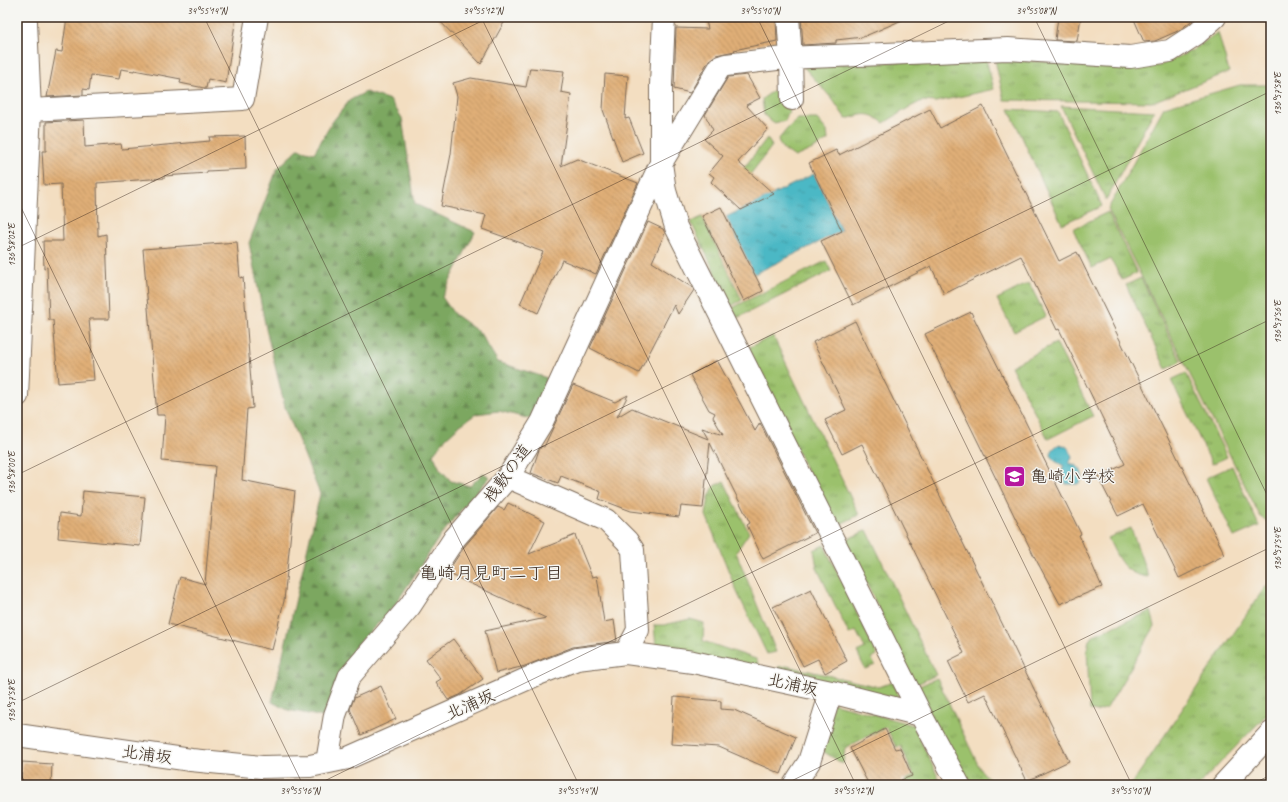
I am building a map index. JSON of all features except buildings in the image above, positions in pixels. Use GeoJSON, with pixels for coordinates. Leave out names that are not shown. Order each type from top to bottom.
{"type":"FeatureCollection","features":[{"type":"Feature","properties":{"kind":"street"},"geometry":{"type":"LineString","coordinates":[[30,110],[243,99],[257,17]]}},
{"type":"Feature","properties":{"kind":"street"},"geometry":{"type":"LineString","coordinates":[[664,17],[661,85],[661,163],[665,191],[676,227],[921,714],[959,785]]}},
{"type":"Feature","properties":{"kind":"street"},"geometry":{"type":"LineString","coordinates":[[788,17],[792,99]]}},
{"type":"Feature","properties":{"kind":"street"},"geometry":{"type":"LineString","coordinates":[[791,58],[1008,48],[1130,56],[1170,51],[1196,34],[1215,17]]}},
{"type":"Feature","properties":{"kind":"street"},"geometry":{"type":"LineString","coordinates":[[17,396],[30,110],[26,19]]}},
{"type":"Feature","properties":{"kind":"street","name":"桟敷の道"},"geometry":{"type":"LineString","coordinates":[[327,762],[335,715],[349,678],[410,606],[454,539],[508,477],[542,422],[661,163],[720,67],[726,65],[791,58]]}},
{"type":"Feature","properties":{"kind":"street"},"geometry":{"type":"LineString","coordinates":[[508,477],[606,520],[627,541],[633,550],[638,630],[626,653]]}},
{"type":"Feature","properties":{"kind":"street","name":"北浦坂"},"geometry":{"type":"LineString","coordinates":[[17,735],[191,760],[262,767],[310,766],[348,758],[538,674],[577,659],[626,653],[693,662],[831,692],[921,714]]}},
{"type":"Feature","properties":{"kind":"street"},"geometry":{"type":"LineString","coordinates":[[794,785],[809,762],[831,692]]}},
{"type":"Feature","properties":{"kind":"street"},"geometry":{"type":"LineString","coordinates":[[1222,785],[1271,733]]}},
{"type":"Feature","properties":{"kind":"green space"},"geometry":{"type":"Polygon","coordinates":[[[1218,32],[1229,72],[1152,102],[1004,100],[995,60],[1159,66],[1193,50],[1218,32]]]}},
{"type":"Feature","properties":{"kind":"green space"},"geometry":{"type":"Polygon","coordinates":[[[986,59],[994,89],[936,102],[922,101],[884,123],[870,115],[846,119],[833,100],[802,65],[986,59]]]}},
{"type":"Feature","properties":{"kind":"green space"},"geometry":{"type":"Polygon","coordinates":[[[781,85],[789,112],[785,121],[773,123],[764,115],[762,99],[781,85]]]}},
{"type":"Feature","properties":{"kind":"green space"},"geometry":{"type":"Polygon","coordinates":[[[1240,85],[1271,85],[1271,524],[1260,516],[1108,209],[1164,107],[1240,85]]]}},
{"type":"Feature","properties":{"kind":"green space"},"geometry":{"type":"Polygon","coordinates":[[[366,92],[390,100],[402,118],[415,204],[475,232],[442,297],[454,314],[480,333],[498,362],[547,378],[531,419],[499,411],[476,414],[459,426],[446,438],[433,454],[440,469],[451,481],[470,486],[483,473],[490,477],[438,539],[393,608],[354,648],[323,717],[288,710],[272,702],[320,494],[285,407],[266,329],[249,243],[277,169],[298,149],[314,153],[333,121],[350,100],[366,92]]]}},
{"type":"Feature","properties":{"kind":"green space"},"geometry":{"type":"Polygon","coordinates":[[[1061,106],[1154,111],[1106,200],[1061,106]]]}},
{"type":"Feature","properties":{"kind":"green space"},"geometry":{"type":"Polygon","coordinates":[[[1009,109],[1058,112],[1102,206],[1062,224],[1009,109]]]}},
{"type":"Feature","properties":{"kind":"green space"},"geometry":{"type":"Polygon","coordinates":[[[798,119],[817,119],[827,131],[828,140],[795,157],[782,148],[778,140],[798,119]]]}},
{"type":"Feature","properties":{"kind":"green space"},"geometry":{"type":"Polygon","coordinates":[[[767,138],[772,146],[749,176],[743,169],[767,138]]]}},
{"type":"Feature","properties":{"kind":"green space"},"geometry":{"type":"Polygon","coordinates":[[[1108,212],[1137,273],[1122,280],[1111,259],[1092,268],[1073,229],[1108,212]]]}},
{"type":"Feature","properties":{"kind":"green space"},"geometry":{"type":"Polygon","coordinates":[[[702,217],[742,300],[731,306],[691,222],[702,217]]]}},
{"type":"Feature","properties":{"kind":"green space"},"geometry":{"type":"Polygon","coordinates":[[[826,261],[831,271],[737,318],[732,308],[826,261]]]}},
{"type":"Feature","properties":{"kind":"green space"},"geometry":{"type":"Polygon","coordinates":[[[1141,278],[1181,361],[1166,369],[1126,285],[1141,278]]]}},
{"type":"Feature","properties":{"kind":"green space"},"geometry":{"type":"Polygon","coordinates":[[[1029,283],[1046,316],[1014,332],[997,299],[1029,283]]]}},
{"type":"Feature","properties":{"kind":"green space"},"geometry":{"type":"Polygon","coordinates":[[[773,336],[859,515],[834,527],[748,348],[773,336]]]}},
{"type":"Feature","properties":{"kind":"green space"},"geometry":{"type":"Polygon","coordinates":[[[1056,343],[1093,416],[1048,439],[1011,366],[1056,343]]]}},
{"type":"Feature","properties":{"kind":"green space"},"geometry":{"type":"Polygon","coordinates":[[[1186,373],[1227,457],[1212,464],[1171,380],[1186,373]]]}},
{"type":"Feature","properties":{"kind":"green space"},"geometry":{"type":"Polygon","coordinates":[[[1232,466],[1259,526],[1234,537],[1206,478],[1232,466]]]}},
{"type":"Feature","properties":{"kind":"green space"},"geometry":{"type":"Polygon","coordinates":[[[724,481],[749,533],[736,552],[776,652],[767,654],[737,592],[706,515],[709,497],[714,486],[724,481]]]}},
{"type":"Feature","properties":{"kind":"green space"},"geometry":{"type":"Polygon","coordinates":[[[1131,528],[1148,577],[1127,569],[1118,558],[1108,538],[1131,528]]]}},
{"type":"Feature","properties":{"kind":"green space"},"geometry":{"type":"Polygon","coordinates":[[[867,530],[936,675],[915,685],[846,540],[867,530]]]}},
{"type":"Feature","properties":{"kind":"green space"},"geometry":{"type":"Polygon","coordinates":[[[824,545],[877,655],[871,658],[875,665],[865,669],[857,652],[865,648],[856,631],[849,634],[817,568],[814,550],[824,545]]]}},
{"type":"Feature","properties":{"kind":"green space"},"geometry":{"type":"Polygon","coordinates":[[[1271,581],[1271,710],[1199,785],[1131,785],[1263,590],[1271,581]]]}},
{"type":"Feature","properties":{"kind":"green space"},"geometry":{"type":"Polygon","coordinates":[[[1151,611],[1155,626],[1107,708],[1096,712],[1090,710],[1087,649],[1089,640],[1096,634],[1151,611]]]}},
{"type":"Feature","properties":{"kind":"green space"},"geometry":{"type":"Polygon","coordinates":[[[690,619],[704,623],[703,641],[756,659],[763,671],[656,647],[654,625],[664,625],[690,619]]]}},
{"type":"Feature","properties":{"kind":"green space"},"geometry":{"type":"Polygon","coordinates":[[[787,666],[879,687],[893,682],[901,701],[783,676],[778,667],[787,666]]]}},
{"type":"Feature","properties":{"kind":"green space"},"geometry":{"type":"Polygon","coordinates":[[[937,678],[980,769],[994,785],[965,785],[915,688],[937,678]]]}},
{"type":"Feature","properties":{"kind":"green space"},"geometry":{"type":"Polygon","coordinates":[[[833,703],[913,725],[939,779],[936,785],[908,785],[905,780],[914,776],[901,746],[896,747],[886,727],[845,748],[843,764],[821,750],[833,703]]]}},
{"type":"Feature","properties":{"kind":"water"},"geometry":{"type":"Polygon","coordinates":[[[814,174],[842,231],[754,274],[726,217],[814,174]]]}},
{"type":"Feature","properties":{"kind":"water"},"geometry":{"type":"Polygon","coordinates":[[[1060,444],[1067,447],[1071,453],[1072,458],[1069,463],[1080,468],[1082,480],[1078,484],[1066,484],[1061,476],[1064,466],[1055,461],[1051,456],[1053,449],[1060,444]]]}},
{"type":"Feature","properties":{"kind":"place","name":"亀崎小学校"},"geometry":{"type":"Point","coordinates":[1015,476]}},
{"type":"Feature","properties":{"kind":"district","name":"亀崎月見町二丁目"},"geometry":{"type":"Point","coordinates":[491,573]}}]}
